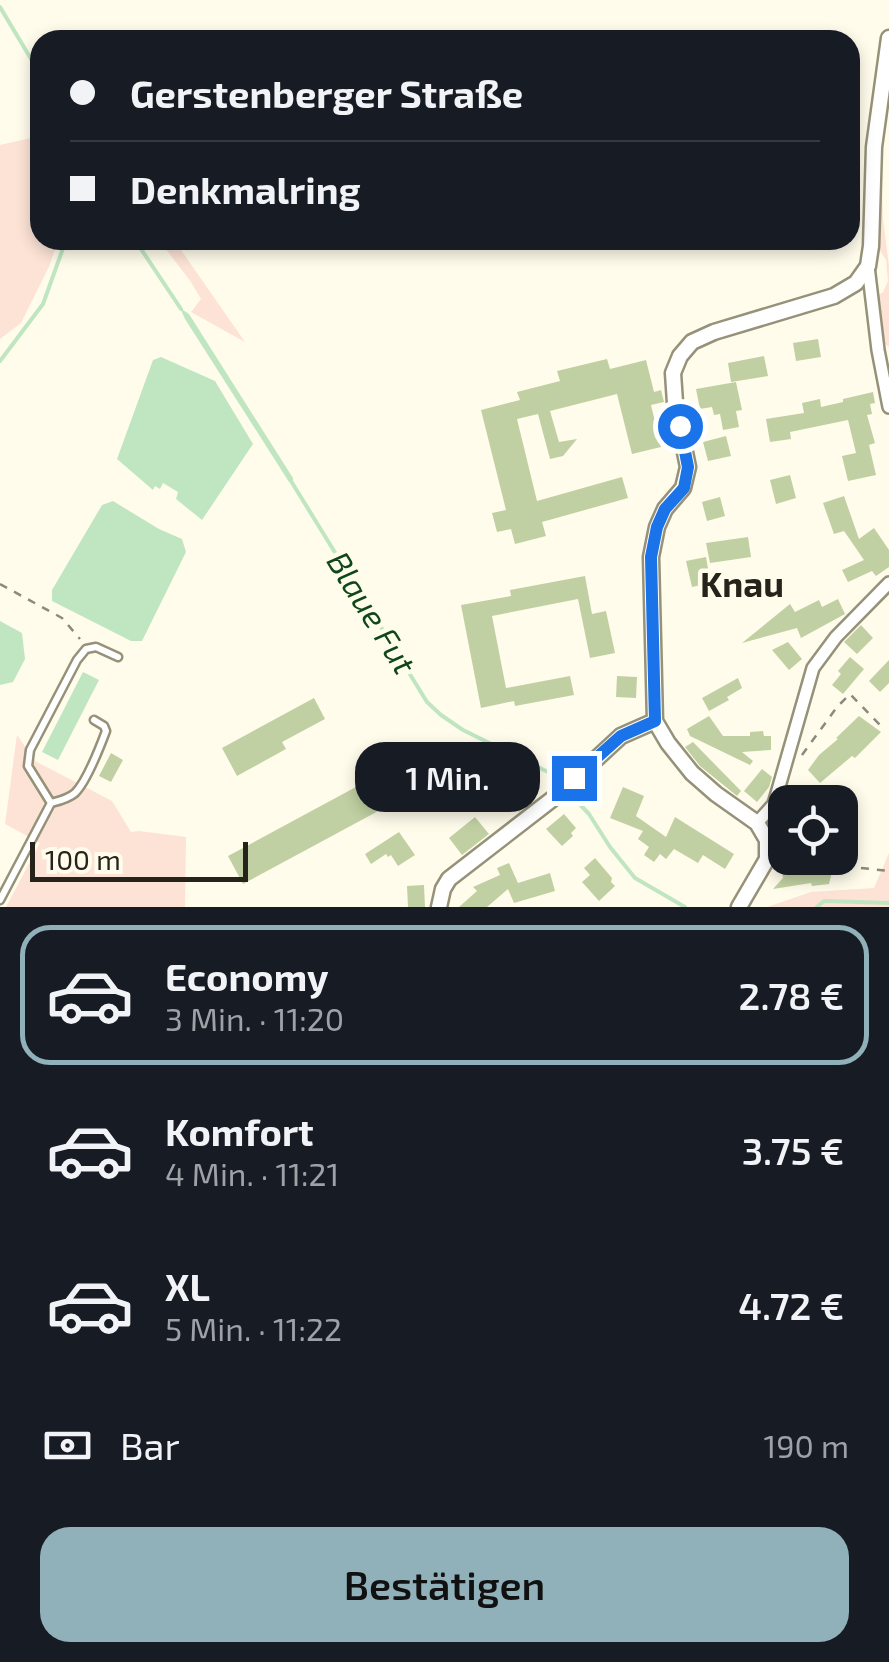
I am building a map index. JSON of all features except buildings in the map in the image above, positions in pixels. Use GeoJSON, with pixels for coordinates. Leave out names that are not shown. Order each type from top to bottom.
{"type":"FeatureCollection","features":[{"type":"Feature","properties":{"kind":"street"},"geometry":{"type":"LineString","coordinates":[[889,38],[874,147],[868,266],[889,407]]}},
{"type":"Feature","properties":{"kind":"street"},"geometry":{"type":"LineString","coordinates":[[740,906],[767,859],[767,840],[757,823],[692,773],[655,721],[651,557],[657,527],[665,509],[684,488],[688,467],[673,372],[692,342],[834,296],[856,282],[868,266]]}},
{"type":"Feature","properties":{"kind":"street"},"geometry":{"type":"LineString","coordinates":[[757,823],[774,804],[814,668],[836,637],[889,583]]}},
{"type":"Feature","properties":{"kind":"street"},"geometry":{"type":"LineString","coordinates":[[439,907],[442,889],[449,879],[554,798],[621,736],[655,721]]}},
{"type":"Feature","properties":{"kind":"lane"},"geometry":{"type":"LineString","coordinates":[[51,802],[28,766],[30,750],[76,660],[86,649],[96,647],[118,656]]}},
{"type":"Feature","properties":{"kind":"lane"},"geometry":{"type":"LineString","coordinates":[[51,802],[76,792],[86,775],[106,731],[94,720]]}},
{"type":"Feature","properties":{"kind":"lane"},"geometry":{"type":"LineString","coordinates":[[0,900],[51,802]]}},
{"type":"Feature","properties":{"kind":"path"},"geometry":{"type":"LineString","coordinates":[[0,584],[62,618],[86,649]]}},
{"type":"Feature","properties":{"kind":"path"},"geometry":{"type":"LineString","coordinates":[[783,774],[809,748],[836,707],[850,694],[882,728]]}},
{"type":"Feature","properties":{"kind":"path"},"geometry":{"type":"LineString","coordinates":[[858,867],[889,871]]}},
{"type":"Feature","properties":{"kind":"shaded area"},"geometry":{"type":"Polygon","coordinates":[[[30,138],[30,250],[55,250],[21,323],[0,339],[0,145],[30,138]]]}},
{"type":"Feature","properties":{"kind":"shaded area"},"geometry":{"type":"Polygon","coordinates":[[[881,160],[889,266],[889,347],[880,340],[877,296],[888,281],[886,260],[875,243],[881,160]]]}},
{"type":"Feature","properties":{"kind":"shaded area"},"geometry":{"type":"Polygon","coordinates":[[[167,250],[181,250],[245,342],[191,312],[201,299],[167,250]]]}},
{"type":"Feature","properties":{"kind":"shaded area"},"geometry":{"type":"Polygon","coordinates":[[[180,308],[189,314],[293,478],[293,484],[289,482],[180,308]]]}},
{"type":"Feature","properties":{"kind":"shaded area"},"geometry":{"type":"Polygon","coordinates":[[[161,357],[215,381],[253,444],[202,520],[176,499],[178,492],[163,483],[160,489],[155,486],[153,490],[117,459],[153,360],[161,357]]]}},
{"type":"Feature","properties":{"kind":"shaded area"},"geometry":{"type":"Polygon","coordinates":[[[113,501],[182,539],[186,552],[142,641],[131,641],[52,601],[52,590],[102,505],[113,501]]]}},
{"type":"Feature","properties":{"kind":"shaded area"},"geometry":{"type":"Polygon","coordinates":[[[0,621],[22,633],[25,659],[13,682],[0,685],[0,621]]]}},
{"type":"Feature","properties":{"kind":"shaded area"},"geometry":{"type":"Polygon","coordinates":[[[83,672],[99,680],[58,760],[42,752],[83,672]]]}},
{"type":"Feature","properties":{"kind":"shaded area"},"geometry":{"type":"Polygon","coordinates":[[[17,735],[35,761],[112,801],[131,832],[186,837],[185,907],[6,907],[40,843],[5,824],[17,735]]]}},
{"type":"Feature","properties":{"kind":"shaded area"},"geometry":{"type":"Polygon","coordinates":[[[889,853],[889,907],[767,907],[811,892],[874,888],[889,853]]]}},
{"type":"Feature","properties":{"kind":"waterway"},"geometry":{"type":"LineString","coordinates":[[0,7],[30,57]]}},
{"type":"Feature","properties":{"kind":"waterway"},"geometry":{"type":"LineString","coordinates":[[0,361],[43,304],[62,250]]}},
{"type":"Feature","properties":{"kind":"waterway","name":"Blaue Fut"},"geometry":{"type":"LineString","coordinates":[[142,250],[181,309]]}},
{"type":"Feature","properties":{"kind":"waterway","name":"Blaue Fut"},"geometry":{"type":"LineString","coordinates":[[291,481],[427,702],[463,730],[550,773],[589,814],[635,878],[685,907]]}},
{"type":"Feature","properties":{"kind":"waterway","name":"Blaue Fut"},"geometry":{"type":"LineString","coordinates":[[817,907],[824,901],[889,903]]}},
{"type":"Feature","properties":{"kind":"district","name":"Knau"},"geometry":{"type":"Point","coordinates":[742,585]}},
{"type":"Feature","properties":{"kind":"route"},"geometry":{"type":"LineString","coordinates":[[574,778],[621,736],[655,721],[651,557],[665,509],[684,488],[688,467],[680,426]]}}]}
